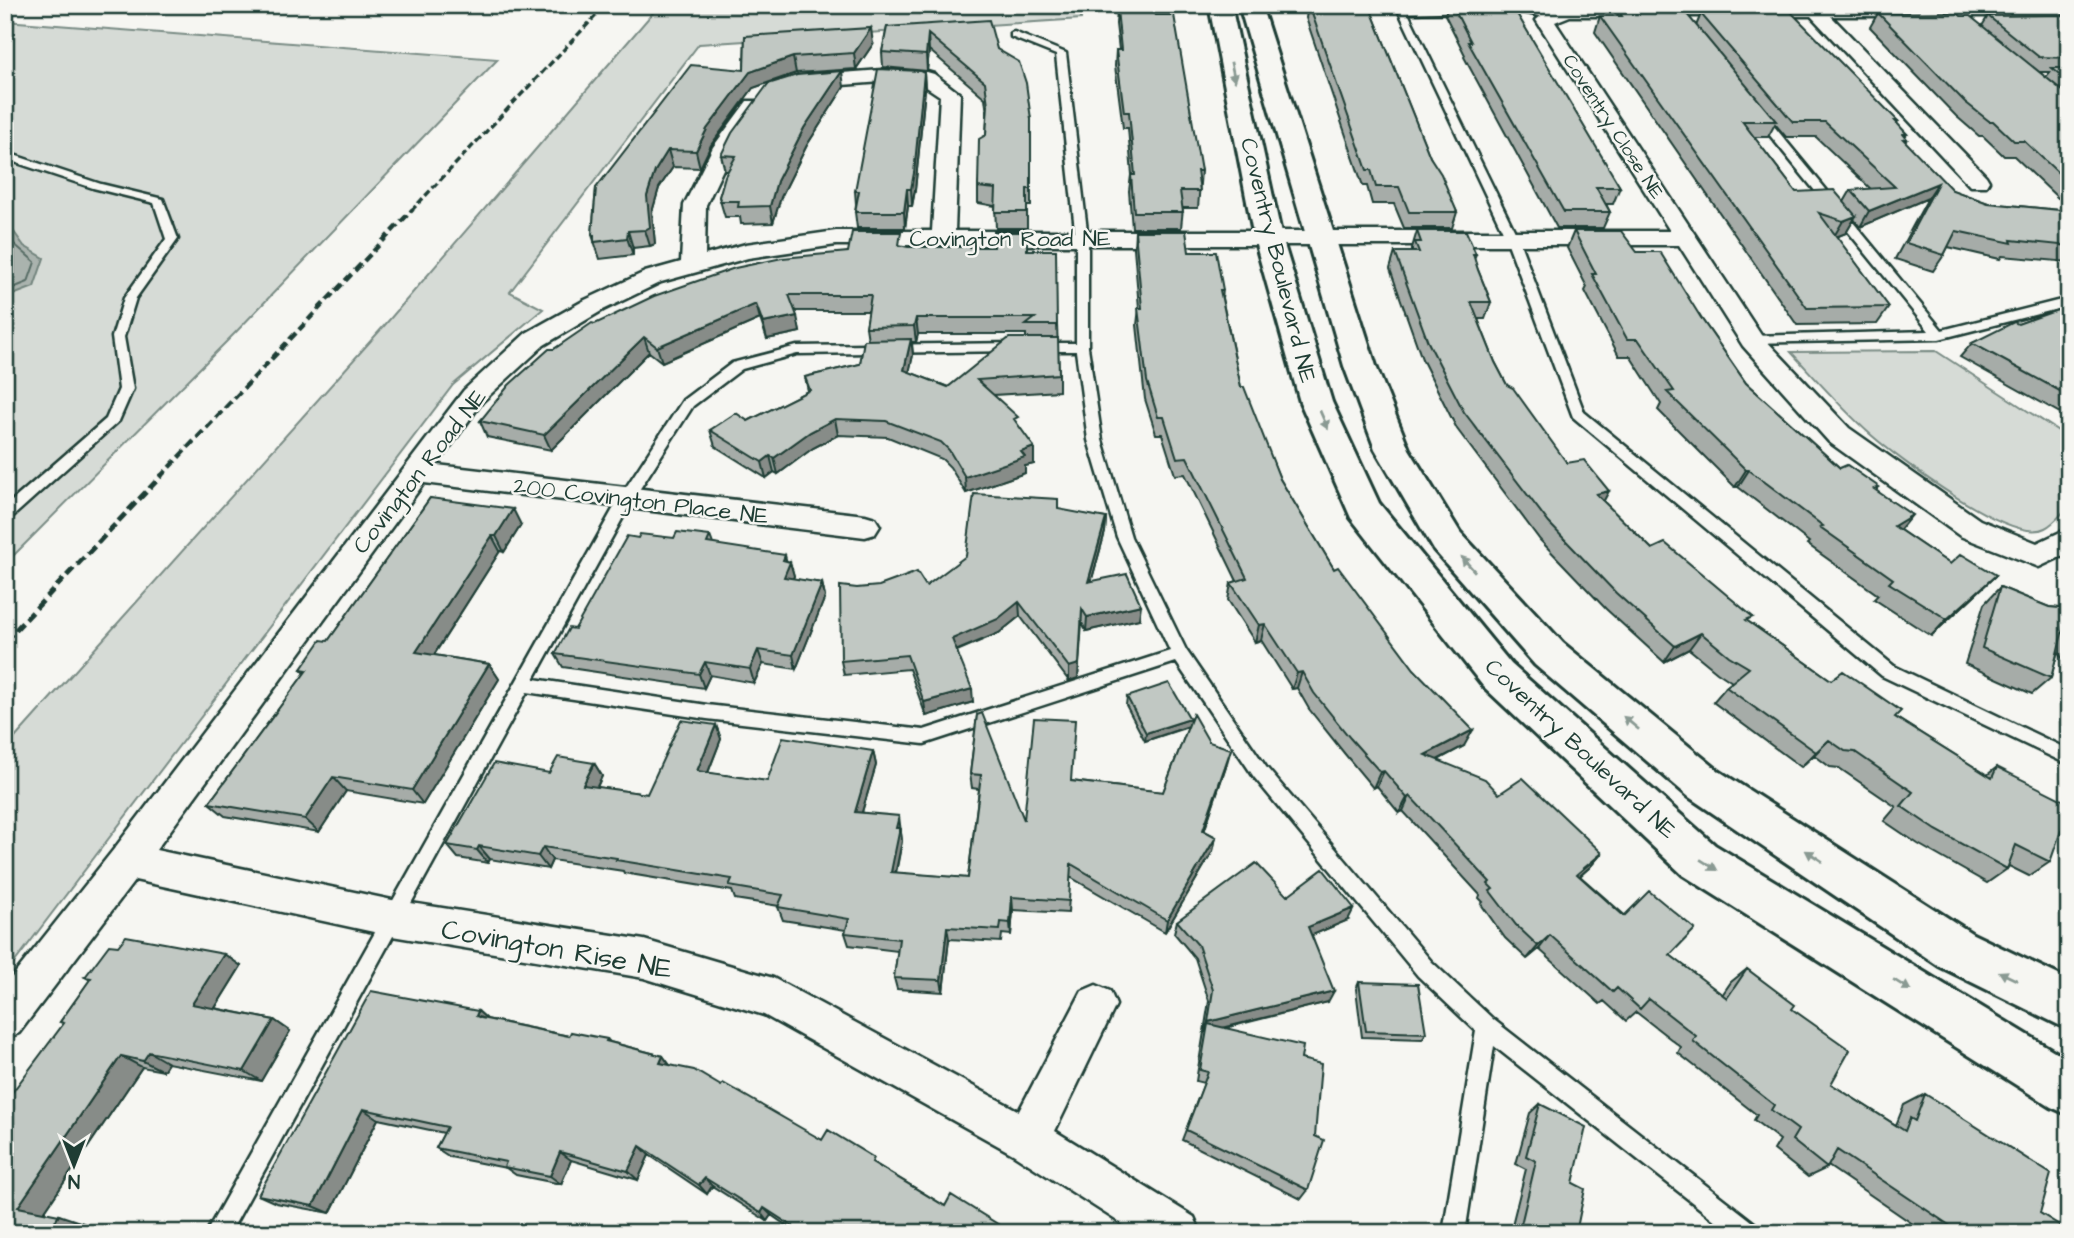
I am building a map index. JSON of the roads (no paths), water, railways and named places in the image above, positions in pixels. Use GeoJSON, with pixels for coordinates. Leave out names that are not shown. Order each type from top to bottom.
{"type":"FeatureCollection","features":[{"type":"Feature","properties":{"kind":"street","name":"Coventry Boulevard NE"},"geometry":{"type":"LineString","coordinates":[[1223,10],[1268,238],[1316,402],[1364,509],[1497,675],[1699,860],[2069,1089]]}},
{"type":"Feature","properties":{"kind":"street","name":"Coventry Boulevard NE"},"geometry":{"type":"LineString","coordinates":[[1223,10],[1319,239],[1360,366],[1392,449],[1447,541],[1549,654],[1704,784],[1956,950],[2069,1006]]}},
{"type":"Feature","properties":{"kind":"street"},"geometry":{"type":"LineString","coordinates":[[1548,15],[1570,11],[1678,17],[1817,12],[1955,16],[2069,12]]}},
{"type":"Feature","properties":{"kind":"street"},"geometry":{"type":"LineString","coordinates":[[1817,12],[1978,181]]}},
{"type":"Feature","properties":{"kind":"street","name":"Coventry Close NE"},"geometry":{"type":"LineString","coordinates":[[1548,15],[1545,20],[1752,340],[1839,435],[1970,528],[2039,556],[2069,539]]}},
{"type":"Feature","properties":{"kind":"street"},"geometry":{"type":"LineString","coordinates":[[693,265],[695,205],[723,148],[762,94],[796,82],[882,76],[927,78],[950,94],[943,237]]}},
{"type":"Feature","properties":{"kind":"street","name":"Covington Road NE"},"geometry":{"type":"LineString","coordinates":[[5,1019],[127,861],[473,396],[535,339],[594,305],[653,276],[746,251],[836,238],[1688,238]]}},
{"type":"Feature","properties":{"kind":"street","name":"200 Covington Place NE"},"geometry":{"type":"LineString","coordinates":[[417,472],[865,526]]}},
{"type":"Feature","properties":{"kind":"street","name":"Covington Rise NE"},"geometry":{"type":"LineString","coordinates":[[127,861],[392,918],[644,959],[773,998],[1028,1139],[1178,1233]]}},
{"type":"Feature","properties":{"kind":"street"},"geometry":{"type":"LineString","coordinates":[[1028,1139],[1096,1005]]}},
{"type":"Feature","properties":{"kind":"lane"},"geometry":{"type":"LineString","coordinates":[[1548,15],[1518,8],[1402,10],[1511,238],[1577,414],[1888,671],[2069,758]]}},
{"type":"Feature","properties":{"kind":"lane"},"geometry":{"type":"LineString","coordinates":[[1014,35],[1061,53],[1082,239],[1082,347],[1095,440],[1124,537],[1180,653],[1260,772],[1425,969],[1487,1027],[1748,1233]]}},
{"type":"Feature","properties":{"kind":"lane"},"geometry":{"type":"LineString","coordinates":[[1753,108],[1939,335]]}},
{"type":"Feature","properties":{"kind":"lane"},"geometry":{"type":"LineString","coordinates":[[5,155],[30,166],[159,201],[172,239],[130,298],[118,337],[126,389],[112,421],[5,515]]}},
{"type":"Feature","properties":{"kind":"lane"},"geometry":{"type":"LineString","coordinates":[[1752,340],[1939,335],[2069,302]]}},
{"type":"Feature","properties":{"kind":"lane"},"geometry":{"type":"LineString","coordinates":[[217,1233],[626,499],[688,404],[737,366],[797,350],[1082,347]]}},
{"type":"Feature","properties":{"kind":"lane"},"geometry":{"type":"LineString","coordinates":[[521,684],[707,712],[924,737],[1180,653]]}},
{"type":"Feature","properties":{"kind":"lane"},"geometry":{"type":"LineString","coordinates":[[1454,1233],[1487,1027]]}},
{"type":"Feature","properties":{"kind":"water"},"geometry":{"type":"Polygon","coordinates":[[[14,232],[24,246],[44,258],[34,287],[5,298],[5,237],[14,232]]]}},
{"type":"Feature","properties":{"kind":"railway"},"geometry":{"type":"LineString","coordinates":[[411,211],[606,5]]}},
{"type":"Feature","properties":{"kind":"railway"},"geometry":{"type":"LineString","coordinates":[[160,477],[413,209]]}},
{"type":"Feature","properties":{"kind":"railway"},"geometry":{"type":"LineString","coordinates":[[5,641],[162,475]]}}]}
